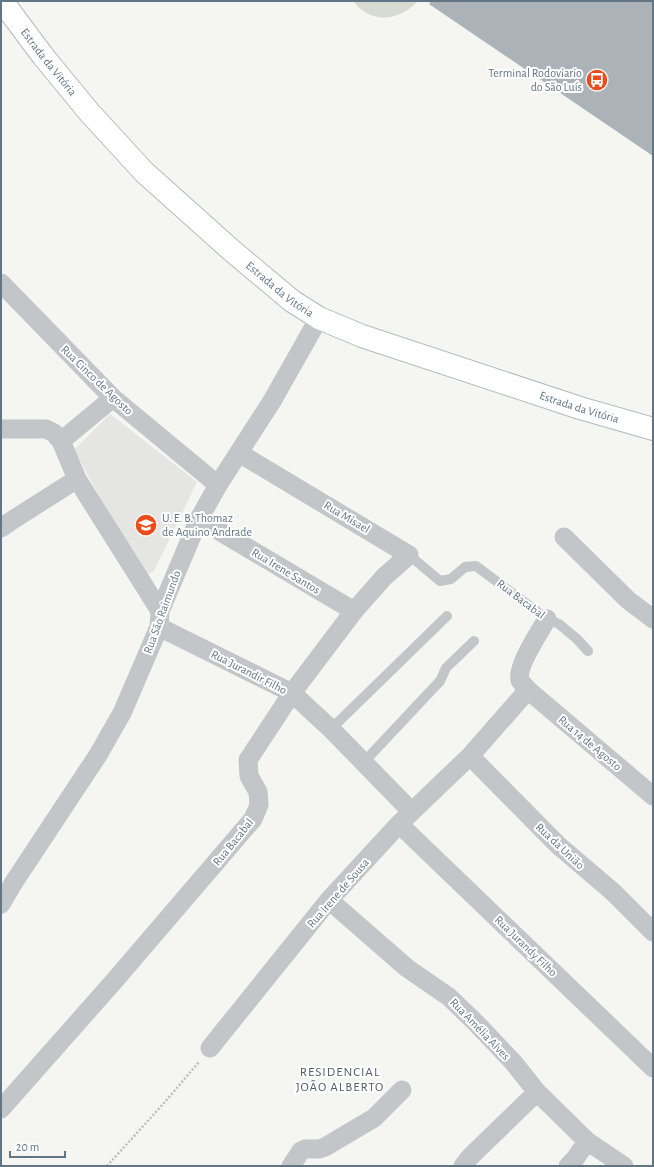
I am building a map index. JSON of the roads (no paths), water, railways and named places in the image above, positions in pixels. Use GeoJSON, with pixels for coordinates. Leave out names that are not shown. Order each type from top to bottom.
{"type":"FeatureCollection","features":[{"type":"Feature","properties":{"kind":"street","name":"Estrada da Vitória"},"geometry":{"type":"LineString","coordinates":[[2,1],[43,56],[89,112],[144,172],[292,301],[320,318],[377,341],[580,408],[653,429]]}},
{"type":"Feature","properties":{"kind":"street","name":"Rua Cinco de Agosto"},"geometry":{"type":"LineString","coordinates":[[1,283],[113,398],[218,485]]}},
{"type":"Feature","properties":{"kind":"street","name":"Rua São Raimundo"},"geometry":{"type":"LineString","coordinates":[[1,904],[98,755],[122,713],[199,519],[218,485],[272,401],[320,318]]}},
{"type":"Feature","properties":{"kind":"street"},"geometry":{"type":"LineString","coordinates":[[61,441],[113,398]]}},
{"type":"Feature","properties":{"kind":"street"},"geometry":{"type":"LineString","coordinates":[[1,429],[46,429],[54,433],[61,441],[77,479],[159,619]]}},
{"type":"Feature","properties":{"kind":"street","name":"Rua Misael"},"geometry":{"type":"LineString","coordinates":[[239,453],[409,555]]}},
{"type":"Feature","properties":{"kind":"street"},"geometry":{"type":"LineString","coordinates":[[1,528],[77,479]]}},
{"type":"Feature","properties":{"kind":"street","name":"Rua Irene Santos"},"geometry":{"type":"LineString","coordinates":[[199,519],[354,611]]}},
{"type":"Feature","properties":{"kind":"street"},"geometry":{"type":"LineString","coordinates":[[564,537],[628,600],[653,619]]}},
{"type":"Feature","properties":{"kind":"street","name":"Rua Bacabal"},"geometry":{"type":"LineString","coordinates":[[1,1109],[115,980],[253,819],[259,805],[258,792],[250,776],[248,760],[292,693],[354,611],[384,577],[409,555]]}},
{"type":"Feature","properties":{"kind":"street","name":"Rua Jurandir Filho"},"geometry":{"type":"LineString","coordinates":[[159,619],[292,693],[331,729]]}},
{"type":"Feature","properties":{"kind":"street"},"geometry":{"type":"LineString","coordinates":[[528,690],[520,680],[521,668],[546,619]]}},
{"type":"Feature","properties":{"kind":"street","name":"Rua Irene de Sousa"},"geometry":{"type":"LineString","coordinates":[[210,1048],[330,900],[406,818],[470,756],[528,690]]}},
{"type":"Feature","properties":{"kind":"street","name":"Rua 14 de Agosto"},"geometry":{"type":"LineString","coordinates":[[528,690],[653,796]]}},
{"type":"Feature","properties":{"kind":"street"},"geometry":{"type":"LineString","coordinates":[[331,729],[364,762],[406,818]]}},
{"type":"Feature","properties":{"kind":"street","name":"Rua da União"},"geometry":{"type":"LineString","coordinates":[[470,756],[558,845],[613,892],[653,932]]}},
{"type":"Feature","properties":{"kind":"street","name":"Rua Jurandy Filho"},"geometry":{"type":"LineString","coordinates":[[406,818],[651,1062]]}},
{"type":"Feature","properties":{"kind":"street","name":"Rua Amélia Alves"},"geometry":{"type":"LineString","coordinates":[[330,900],[407,968],[449,997],[513,1062],[537,1092],[587,1141],[624,1166]]}},
{"type":"Feature","properties":{"kind":"street"},"geometry":{"type":"LineString","coordinates":[[291,1166],[300,1151],[304,1148],[319,1149],[325,1147],[374,1118],[402,1090]]}},
{"type":"Feature","properties":{"kind":"street"},"geometry":{"type":"LineString","coordinates":[[463,1166],[470,1157],[537,1092]]}},
{"type":"Feature","properties":{"kind":"street"},"geometry":{"type":"LineString","coordinates":[[568,1166],[575,1159],[587,1141]]}},
{"type":"Feature","properties":{"kind":"lane","name":"Rua Misael"},"geometry":{"type":"LineString","coordinates":[[409,555],[440,581],[451,579]]}},
{"type":"Feature","properties":{"kind":"lane","name":"Rua Bacabal"},"geometry":{"type":"LineString","coordinates":[[451,579],[465,567],[476,566],[546,619],[559,624],[588,651]]}},
{"type":"Feature","properties":{"kind":"lane"},"geometry":{"type":"LineString","coordinates":[[331,729],[447,616]]}},
{"type":"Feature","properties":{"kind":"lane"},"geometry":{"type":"LineString","coordinates":[[364,762],[440,681],[446,668],[474,640]]}},
{"type":"Feature","properties":{"kind":"place","name":"Terminal Rodoviario do São Luís"},"geometry":{"type":"Point","coordinates":[597,80]}},
{"type":"Feature","properties":{"kind":"place","name":"U. E. B. Thomaz de Aquino Andrade"},"geometry":{"type":"Point","coordinates":[146,525]}},
{"type":"Feature","properties":{"kind":"district","name":"RESIDENCIAL JOÃO ALBERTO"},"geometry":{"type":"Point","coordinates":[340,1080]}}]}
